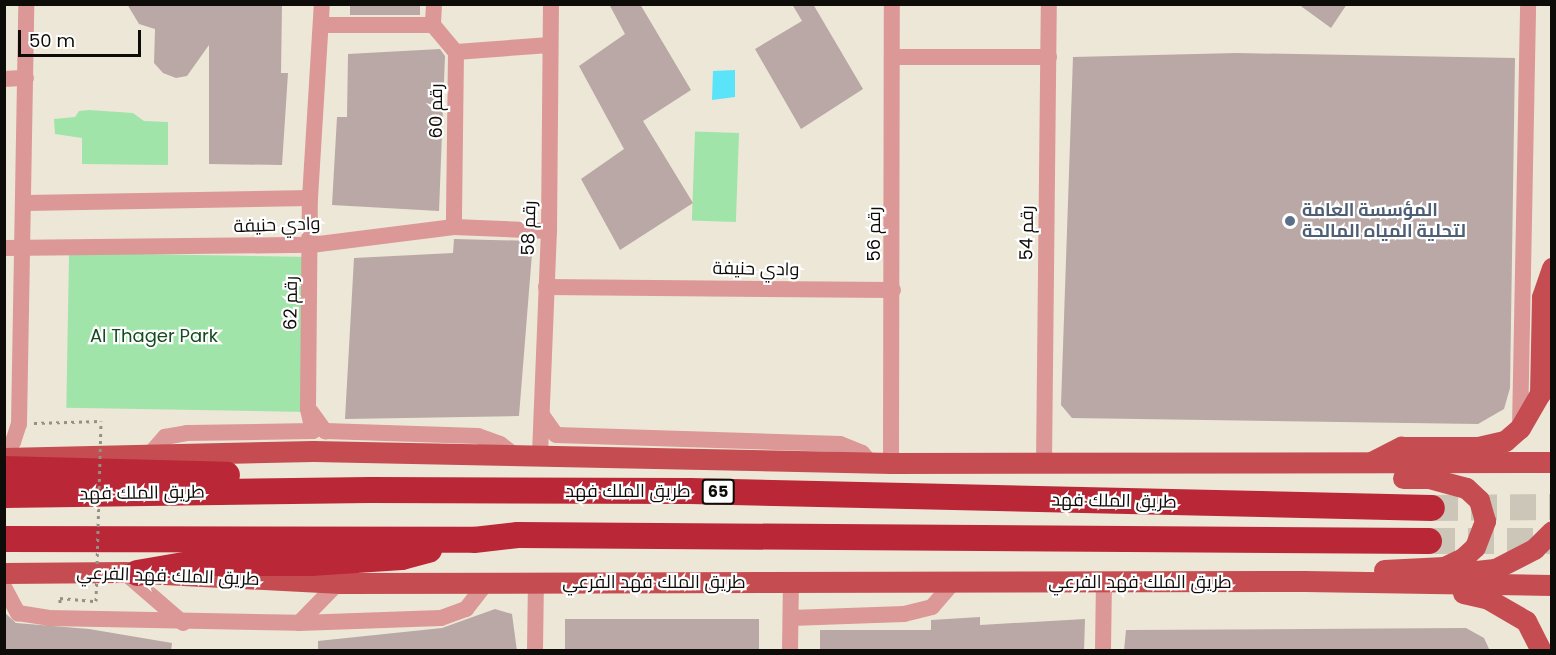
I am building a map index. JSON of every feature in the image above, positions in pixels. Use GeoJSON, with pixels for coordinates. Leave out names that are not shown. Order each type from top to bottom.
{"type":"FeatureCollection","features":[{"type":"Feature","properties":{"kind":"highway"},"geometry":{"type":"LineString","coordinates":[[4,469],[296,478],[370,490]]}},
{"type":"Feature","properties":{"kind":"highway","name":"طريق الملك فهد"},"geometry":{"type":"LineString","coordinates":[[4,495],[370,490],[702,491],[1432,508]]}},
{"type":"Feature","properties":{"kind":"highway","name":"طريق الملك فهد"},"geometry":{"type":"LineString","coordinates":[[4,539],[474,540],[518,535],[1429,541]]}},
{"type":"Feature","properties":{"kind":"highway"},"geometry":{"type":"LineString","coordinates":[[130,573],[195,563],[311,563],[402,557],[474,540]]}},
{"type":"Feature","properties":{"kind":"main road"},"geometry":{"type":"LineString","coordinates":[[1365,465],[1401,447],[1478,447],[1505,441],[1520,428],[1540,394],[1542,297],[1551,268]]}},
{"type":"Feature","properties":{"kind":"main road"},"geometry":{"type":"LineString","coordinates":[[4,458],[150,454],[512,453],[891,463],[1365,465],[1551,462]]}},
{"type":"Feature","properties":{"kind":"main road"},"geometry":{"type":"LineString","coordinates":[[1263,465],[1310,475],[1448,482],[1474,492],[1485,514],[1475,547],[1444,567],[1365,571],[1304,581]]}},
{"type":"Feature","properties":{"kind":"main road"},"geometry":{"type":"LineString","coordinates":[[1304,581],[1495,569],[1534,549],[1551,531]]}},
{"type":"Feature","properties":{"kind":"main road","name":"طريق الملك فهد الفرعي"},"geometry":{"type":"LineString","coordinates":[[4,573],[130,573],[338,583],[1304,581]]}},
{"type":"Feature","properties":{"kind":"main road"},"geometry":{"type":"LineString","coordinates":[[1304,581],[1551,585]]}},
{"type":"Feature","properties":{"kind":"main road"},"geometry":{"type":"LineString","coordinates":[[1304,581],[1461,593],[1488,599],[1526,621],[1541,651]]}},
{"type":"Feature","properties":{"kind":"street"},"geometry":{"type":"LineString","coordinates":[[4,448],[13,442],[19,424],[25,202],[26,4]]}},
{"type":"Feature","properties":{"kind":"street","name":"رقم 62"},"geometry":{"type":"LineString","coordinates":[[150,454],[165,436],[187,433],[313,431],[308,409],[310,198],[322,4]]}},
{"type":"Feature","properties":{"kind":"street"},"geometry":{"type":"LineString","coordinates":[[434,4],[433,25],[456,52],[550,45]]}},
{"type":"Feature","properties":{"kind":"street","name":"رقم 58"},"geometry":{"type":"LineString","coordinates":[[540,454],[549,231],[551,4]]}},
{"type":"Feature","properties":{"kind":"street","name":"رقم 56"},"geometry":{"type":"LineString","coordinates":[[891,463],[894,290],[892,4]]}},
{"type":"Feature","properties":{"kind":"street","name":"رقم 54"},"geometry":{"type":"LineString","coordinates":[[1044,463],[1049,4]]}},
{"type":"Feature","properties":{"kind":"street"},"geometry":{"type":"LineString","coordinates":[[1520,428],[1528,4]]}},
{"type":"Feature","properties":{"kind":"street"},"geometry":{"type":"LineString","coordinates":[[322,25],[433,25]]}},
{"type":"Feature","properties":{"kind":"street","name":"رقم 60"},"geometry":{"type":"LineString","coordinates":[[454,227],[456,52]]}},
{"type":"Feature","properties":{"kind":"street"},"geometry":{"type":"LineString","coordinates":[[892,57],[1049,57]]}},
{"type":"Feature","properties":{"kind":"street"},"geometry":{"type":"LineString","coordinates":[[4,79],[26,78]]}},
{"type":"Feature","properties":{"kind":"street"},"geometry":{"type":"LineString","coordinates":[[25,202],[310,198]]}},
{"type":"Feature","properties":{"kind":"street","name":"وادي حنيفة"},"geometry":{"type":"LineString","coordinates":[[4,248],[311,245],[454,227],[549,231]]}},
{"type":"Feature","properties":{"kind":"street","name":"وادي حنيفة"},"geometry":{"type":"LineString","coordinates":[[546,287],[894,290]]}},
{"type":"Feature","properties":{"kind":"street"},"geometry":{"type":"LineString","coordinates":[[308,409],[325,430],[477,436],[500,444],[512,453]]}},
{"type":"Feature","properties":{"kind":"street"},"geometry":{"type":"LineString","coordinates":[[542,415],[556,435],[840,444],[862,453],[870,462]]}},
{"type":"Feature","properties":{"kind":"street"},"geometry":{"type":"LineString","coordinates":[[130,573],[183,623]]}},
{"type":"Feature","properties":{"kind":"street"},"geometry":{"type":"LineString","coordinates":[[791,618],[904,614],[932,607],[955,581]]}},
{"type":"Feature","properties":{"kind":"street"},"geometry":{"type":"LineString","coordinates":[[4,587],[18,613],[48,618],[183,623],[299,623],[441,618],[466,609],[488,582]]}},
{"type":"Feature","properties":{"kind":"street"},"geometry":{"type":"LineString","coordinates":[[535,651],[536,582]]}},
{"type":"Feature","properties":{"kind":"street"},"geometry":{"type":"LineString","coordinates":[[790,651],[791,582]]}},
{"type":"Feature","properties":{"kind":"street"},"geometry":{"type":"LineString","coordinates":[[1103,651],[1104,582]]}},
{"type":"Feature","properties":{"kind":"street"},"geometry":{"type":"LineString","coordinates":[[299,623],[338,583]]}},
{"type":"Feature","properties":{"kind":"path"},"geometry":{"type":"LineString","coordinates":[[19,424],[101,421],[96,601]]}},
{"type":"Feature","properties":{"kind":"green space"},"geometry":{"type":"Polygon","coordinates":[[[79,111],[133,113],[144,121],[168,122],[168,165],[82,164],[82,138],[55,134],[54,119],[75,117],[79,111]]]}},
{"type":"Feature","properties":{"kind":"green space"},"geometry":{"type":"Polygon","coordinates":[[[695,131],[739,133],[736,222],[692,220],[695,131]]]}},
{"type":"Feature","properties":{"kind":"green space","name":"Al Thager Park"},"geometry":{"type":"Polygon","coordinates":[[[69,253],[309,257],[306,412],[66,408],[69,253]]]}},
{"type":"Feature","properties":{"kind":"water"},"geometry":{"type":"Polygon","coordinates":[[[735,70],[735,97],[712,100],[713,71],[735,70]]]}},
{"type":"Feature","properties":{"kind":"building"},"geometry":{"type":"Polygon","coordinates":[[[127,4],[282,5],[281,73],[288,73],[282,165],[209,164],[209,45],[187,76],[176,78],[163,73],[154,63],[155,29],[139,24],[127,4]]]}},
{"type":"Feature","properties":{"kind":"building"},"geometry":{"type":"Polygon","coordinates":[[[350,4],[420,4],[420,15],[350,15],[350,4]]]}},
{"type":"Feature","properties":{"kind":"building"},"geometry":{"type":"Polygon","coordinates":[[[609,4],[640,4],[691,90],[643,121],[693,203],[620,250],[581,179],[624,149],[579,66],[625,34],[609,4]]]}},
{"type":"Feature","properties":{"kind":"building"},"geometry":{"type":"Polygon","coordinates":[[[792,4],[813,4],[863,89],[801,129],[755,49],[802,21],[792,4]]]}},
{"type":"Feature","properties":{"kind":"building"},"geometry":{"type":"Polygon","coordinates":[[[1298,4],[1347,4],[1331,28],[1298,4]]]}},
{"type":"Feature","properties":{"kind":"building"},"geometry":{"type":"Polygon","coordinates":[[[440,49],[445,56],[439,211],[332,205],[337,117],[347,117],[348,54],[440,49]]]}},
{"type":"Feature","properties":{"kind":"building","name":"المؤسسة العامة لتحلية المياه المالحة"},"geometry":{"type":"Polygon","coordinates":[[[1237,53],[1515,58],[1510,388],[1504,409],[1478,424],[1072,418],[1061,405],[1073,57],[1237,53]]]}},
{"type":"Feature","properties":{"kind":"building"},"geometry":{"type":"Polygon","coordinates":[[[454,239],[533,241],[519,416],[345,419],[354,258],[453,253],[454,239]]]}},
{"type":"Feature","properties":{"kind":"building"},"geometry":{"type":"Polygon","coordinates":[[[495,609],[512,614],[517,651],[318,651],[318,641],[442,628],[495,609]]]}},
{"type":"Feature","properties":{"kind":"building"},"geometry":{"type":"Polygon","coordinates":[[[4,612],[16,623],[89,629],[172,643],[171,651],[4,651],[4,612]]]}},
{"type":"Feature","properties":{"kind":"building"},"geometry":{"type":"Polygon","coordinates":[[[980,617],[980,625],[1085,619],[1084,651],[820,651],[820,630],[931,630],[931,620],[980,617]]]}},
{"type":"Feature","properties":{"kind":"building"},"geometry":{"type":"Polygon","coordinates":[[[565,619],[759,619],[759,650],[565,650],[565,619]]]}},
{"type":"Feature","properties":{"kind":"building"},"geometry":{"type":"Polygon","coordinates":[[[1466,628],[1484,638],[1490,651],[1124,651],[1126,630],[1466,628]]]}},
{"type":"Feature","properties":{"kind":"tunnel"},"geometry":{"type":"LineString","coordinates":[[1432,508],[1552,507]]}},
{"type":"Feature","properties":{"kind":"tunnel"},"geometry":{"type":"LineString","coordinates":[[1429,541],[1552,541]]}},
{"type":"Feature","properties":{"kind":"place","name":"المؤسسة العامة لتحلية المياه المالحة"},"geometry":{"type":"Point","coordinates":[1290,221]}}]}
